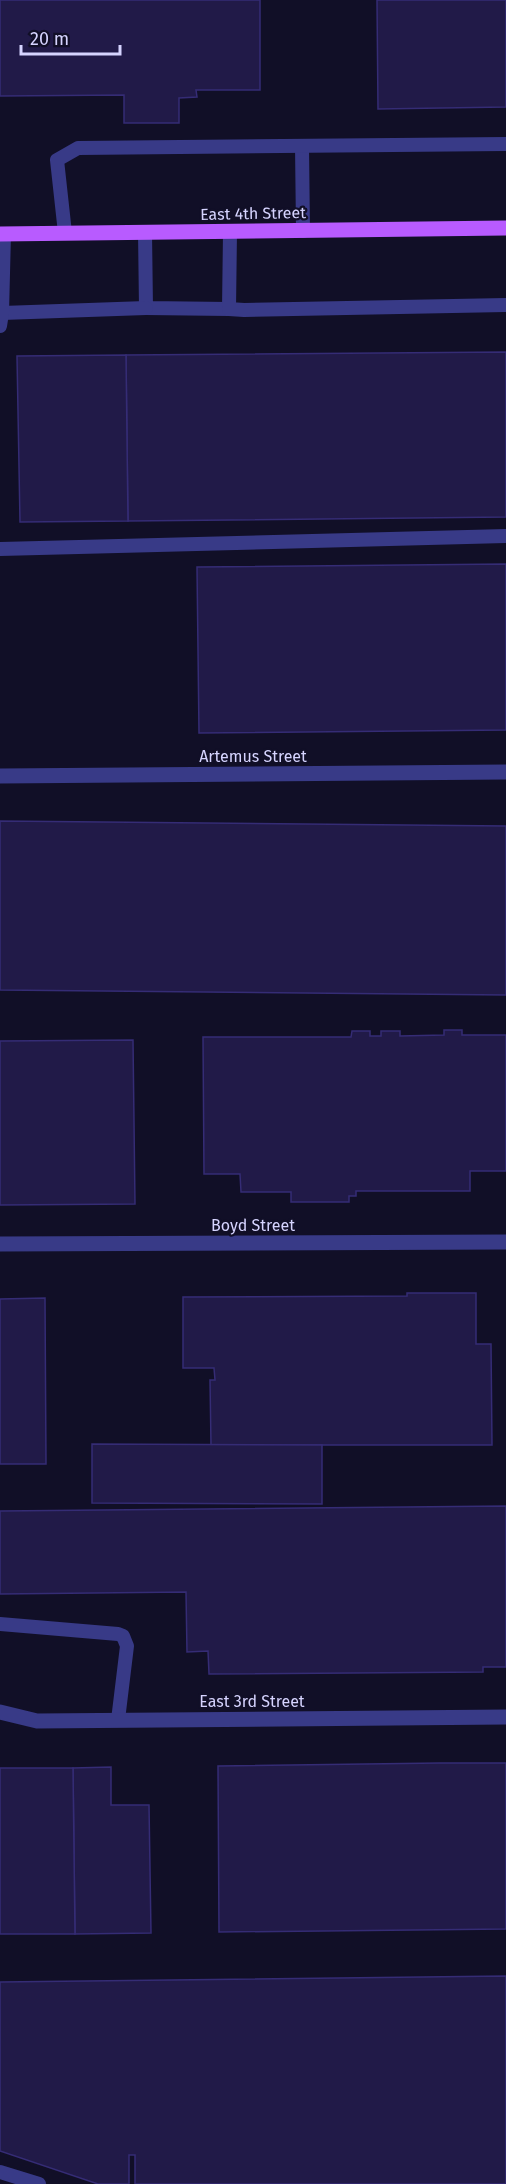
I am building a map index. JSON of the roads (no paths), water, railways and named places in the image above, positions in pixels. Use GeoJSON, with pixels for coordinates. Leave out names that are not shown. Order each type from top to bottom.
{"type":"FeatureCollection","features":[{"type":"Feature","properties":{"kind":"main road","name":"East 4th Street"},"geometry":{"type":"LineString","coordinates":[[2,234],[506,228]]}},
{"type":"Feature","properties":{"kind":"street","name":"Artemus Street"},"geometry":{"type":"LineString","coordinates":[[0,776],[506,772]]}},
{"type":"Feature","properties":{"kind":"street","name":"Boyd Street"},"geometry":{"type":"LineString","coordinates":[[0,1244],[506,1242]]}},
{"type":"Feature","properties":{"kind":"street","name":"East 3rd Street"},"geometry":{"type":"LineString","coordinates":[[0,1712],[37,1721],[506,1717]]}},
{"type":"Feature","properties":{"kind":"lane"},"geometry":{"type":"LineString","coordinates":[[64,233],[57,160],[78,148],[506,144]]}},
{"type":"Feature","properties":{"kind":"lane"},"geometry":{"type":"LineString","coordinates":[[302,146],[303,231]]}},
{"type":"Feature","properties":{"kind":"lane"},"geometry":{"type":"LineString","coordinates":[[229,309],[230,231]]}},
{"type":"Feature","properties":{"kind":"lane"},"geometry":{"type":"LineString","coordinates":[[144,232],[146,308]]}},
{"type":"Feature","properties":{"kind":"lane"},"geometry":{"type":"LineString","coordinates":[[2,234],[1,320],[146,308],[244,310],[506,305]]}},
{"type":"Feature","properties":{"kind":"lane"},"geometry":{"type":"LineString","coordinates":[[0,549],[506,536]]}},
{"type":"Feature","properties":{"kind":"lane"},"geometry":{"type":"LineString","coordinates":[[0,1624],[123,1636],[127,1646],[118,1720]]}},
{"type":"Feature","properties":{"kind":"lane"},"geometry":{"type":"LineString","coordinates":[[0,2172],[39,2184]]}}]}
